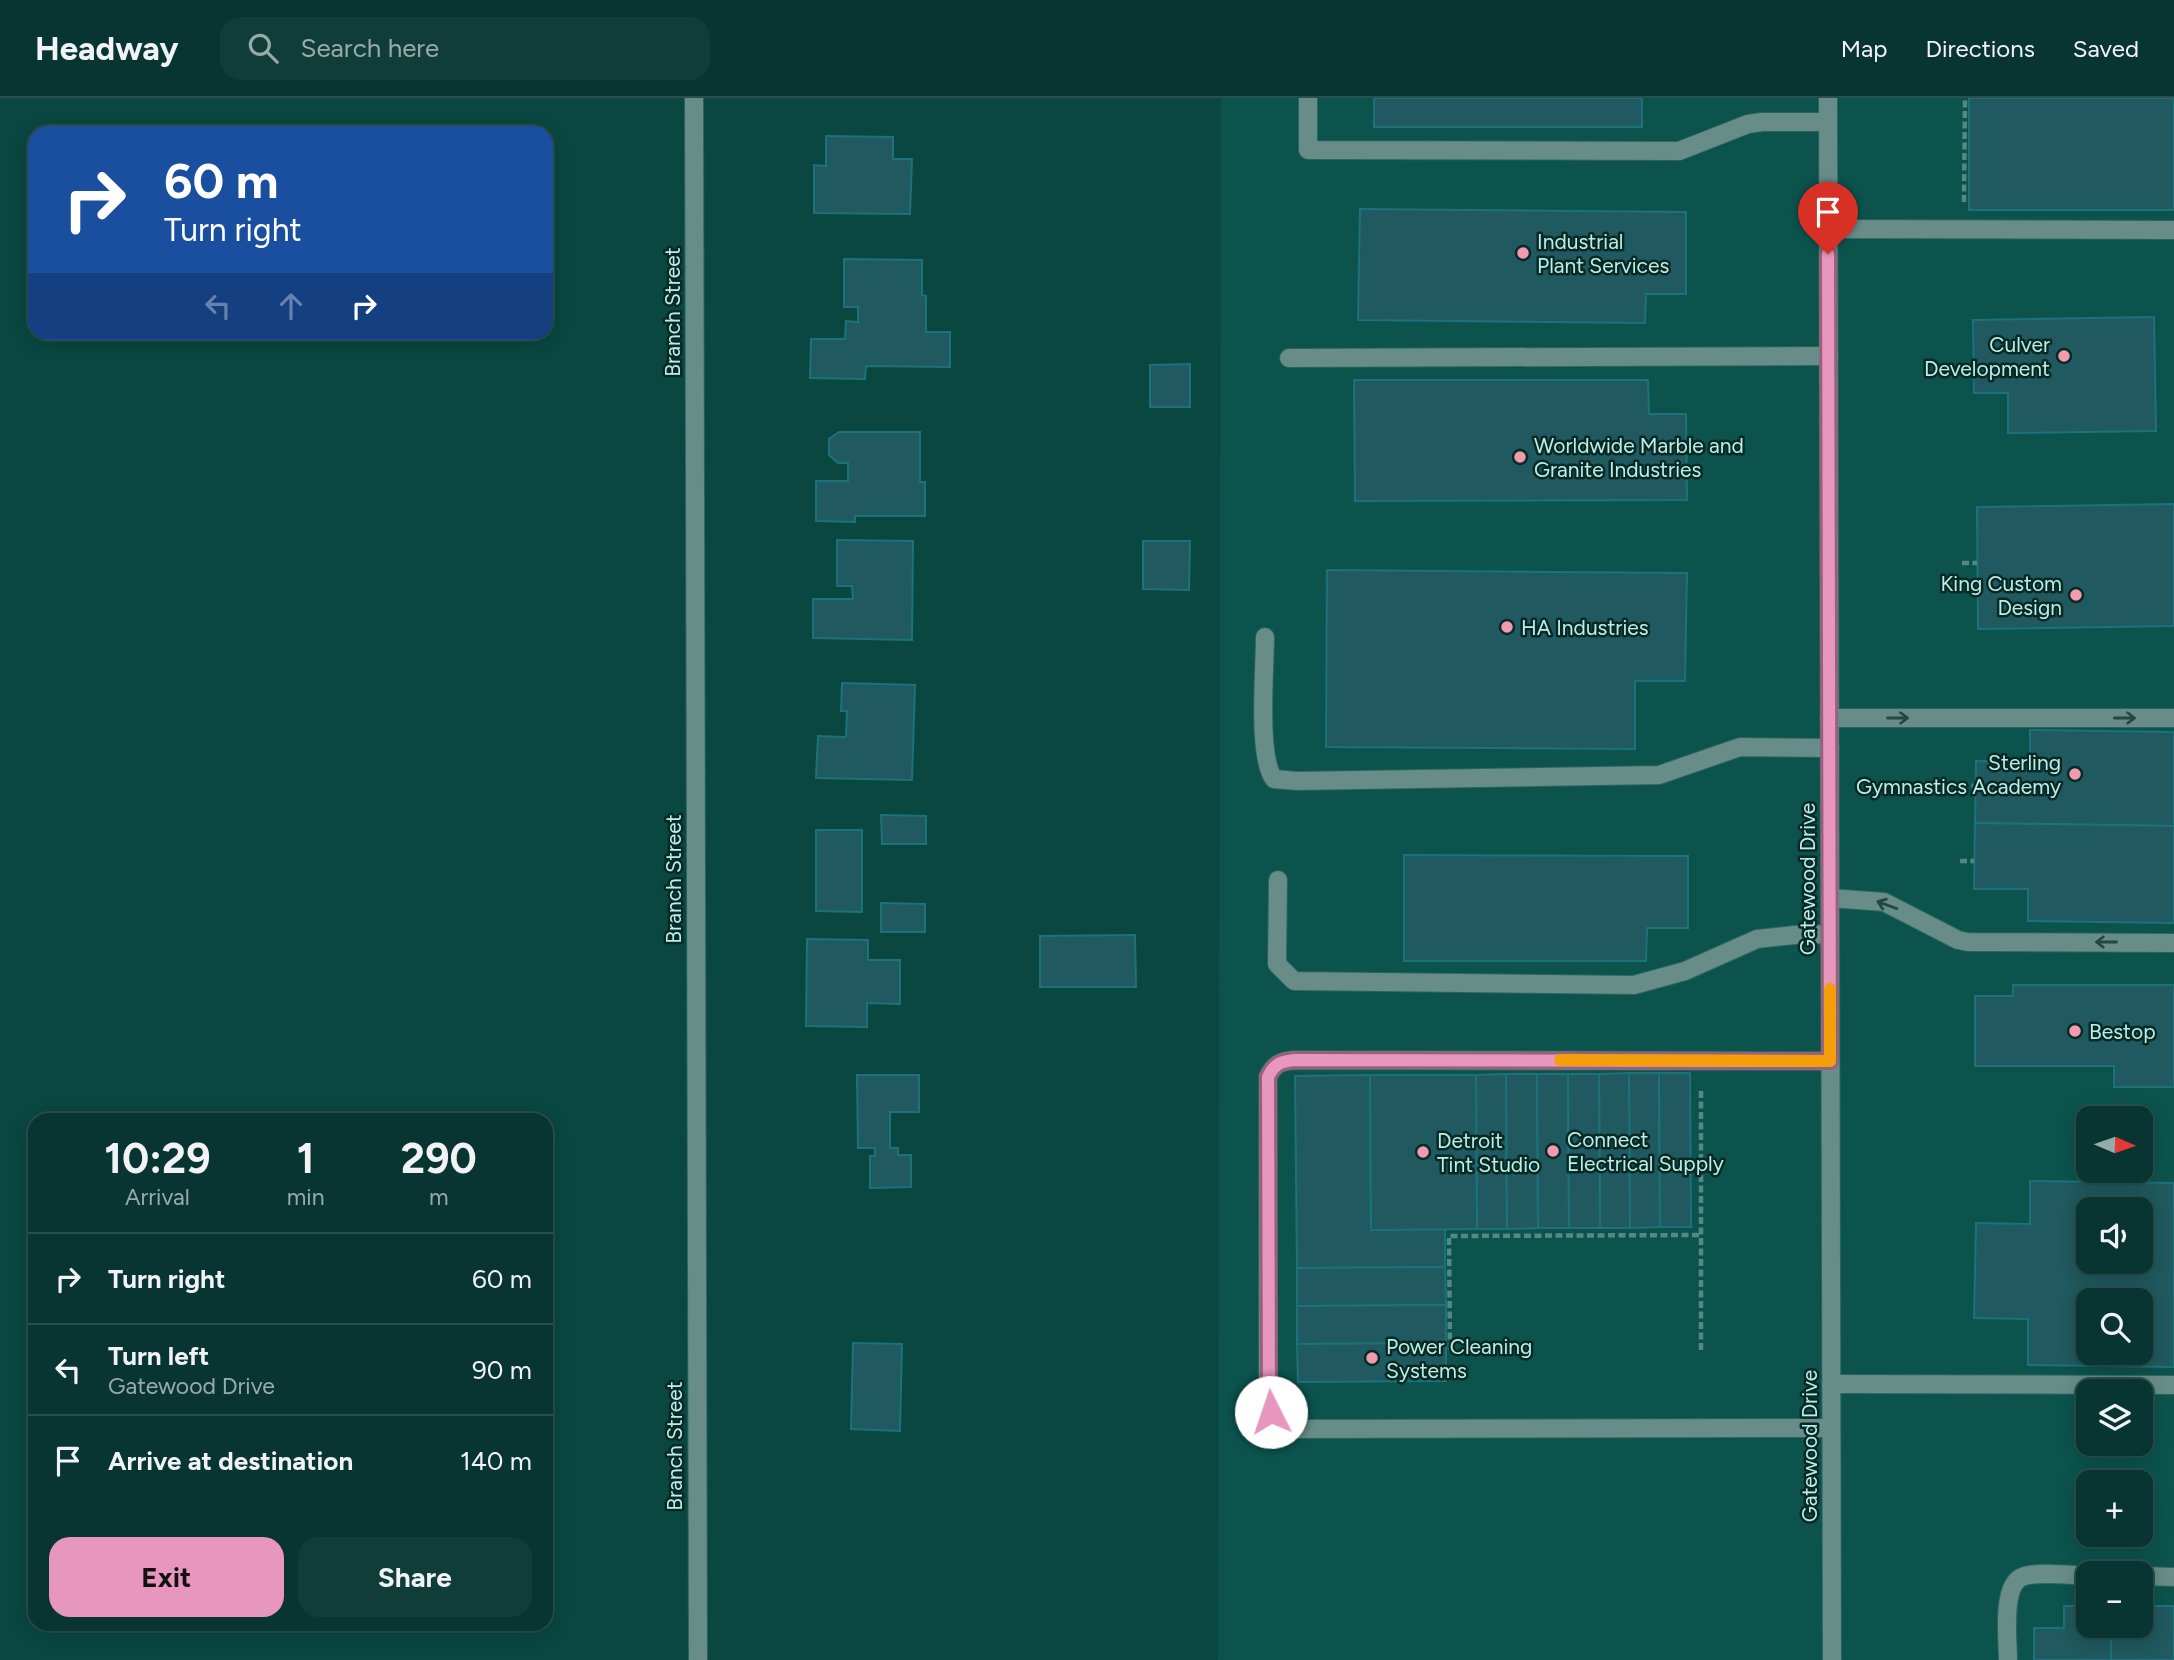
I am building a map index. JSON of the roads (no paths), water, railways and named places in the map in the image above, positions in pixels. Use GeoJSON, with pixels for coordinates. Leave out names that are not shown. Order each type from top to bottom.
{"type":"FeatureCollection","features":[{"type":"Feature","properties":{"kind":"street","name":"Branch Street"},"geometry":{"type":"LineString","coordinates":[[694,98],[698,1660]]}},
{"type":"Feature","properties":{"kind":"street"},"geometry":{"type":"LineString","coordinates":[[1308,98],[1308,150],[1679,151],[1748,124],[1828,122]]}},
{"type":"Feature","properties":{"kind":"street","name":"Gatewood Drive"},"geometry":{"type":"LineString","coordinates":[[1828,98],[1832,1660]]}},
{"type":"Feature","properties":{"kind":"street"},"geometry":{"type":"LineString","coordinates":[[1828,229],[2174,230]]}},
{"type":"Feature","properties":{"kind":"street"},"geometry":{"type":"LineString","coordinates":[[1289,358],[1829,356]]}},
{"type":"Feature","properties":{"kind":"street"},"geometry":{"type":"LineString","coordinates":[[1265,637],[1265,749],[1268,772],[1274,779],[1297,781],[1659,775],[1740,747],[1829,748]]}},
{"type":"Feature","properties":{"kind":"street"},"geometry":{"type":"LineString","coordinates":[[1829,718],[2174,718]]}},
{"type":"Feature","properties":{"kind":"street"},"geometry":{"type":"LineString","coordinates":[[1278,880],[1277,964],[1293,981],[1634,985],[1685,971],[1757,939],[1830,934]]}},
{"type":"Feature","properties":{"kind":"street"},"geometry":{"type":"LineString","coordinates":[[1830,898],[1884,902],[1958,940],[1968,942],[2174,943]]}},
{"type":"Feature","properties":{"kind":"street"},"geometry":{"type":"LineString","coordinates":[[1830,1061],[1295,1060],[1279,1063],[1268,1077],[1268,1386],[1275,1423],[1284,1429],[1831,1428]]}},
{"type":"Feature","properties":{"kind":"street"},"geometry":{"type":"LineString","coordinates":[[1831,1384],[2174,1385]]}},
{"type":"Feature","properties":{"kind":"street"},"geometry":{"type":"LineString","coordinates":[[2008,1660],[2008,1594],[2013,1583],[2030,1575],[2076,1576]]}},
{"type":"Feature","properties":{"kind":"street"},"geometry":{"type":"LineString","coordinates":[[2153,1576],[2174,1577]]}},
{"type":"Feature","properties":{"kind":"place","name":"Industrial Plant Services"},"geometry":{"type":"Point","coordinates":[1523,253]}},
{"type":"Feature","properties":{"kind":"place","name":"Culver Development"},"geometry":{"type":"Point","coordinates":[2064,356]}},
{"type":"Feature","properties":{"kind":"place","name":"Worldwide Marble and Granite Industries"},"geometry":{"type":"Point","coordinates":[1520,457]}},
{"type":"Feature","properties":{"kind":"place","name":"King Custom Design"},"geometry":{"type":"Point","coordinates":[2076,595]}},
{"type":"Feature","properties":{"kind":"place","name":"HA Industries"},"geometry":{"type":"Point","coordinates":[1507,627]}},
{"type":"Feature","properties":{"kind":"place","name":"Sterling Gymnastics Academy"},"geometry":{"type":"Point","coordinates":[2075,774]}},
{"type":"Feature","properties":{"kind":"place","name":"Bestop"},"geometry":{"type":"Point","coordinates":[2075,1031]}},
{"type":"Feature","properties":{"kind":"place","name":"Connect Electrical Supply"},"geometry":{"type":"Point","coordinates":[1553,1151]}},
{"type":"Feature","properties":{"kind":"place","name":"Detroit Tint Studio"},"geometry":{"type":"Point","coordinates":[1423,1152]}},
{"type":"Feature","properties":{"kind":"place","name":"Power Cleaning Systems"},"geometry":{"type":"Point","coordinates":[1372,1358]}}]}
